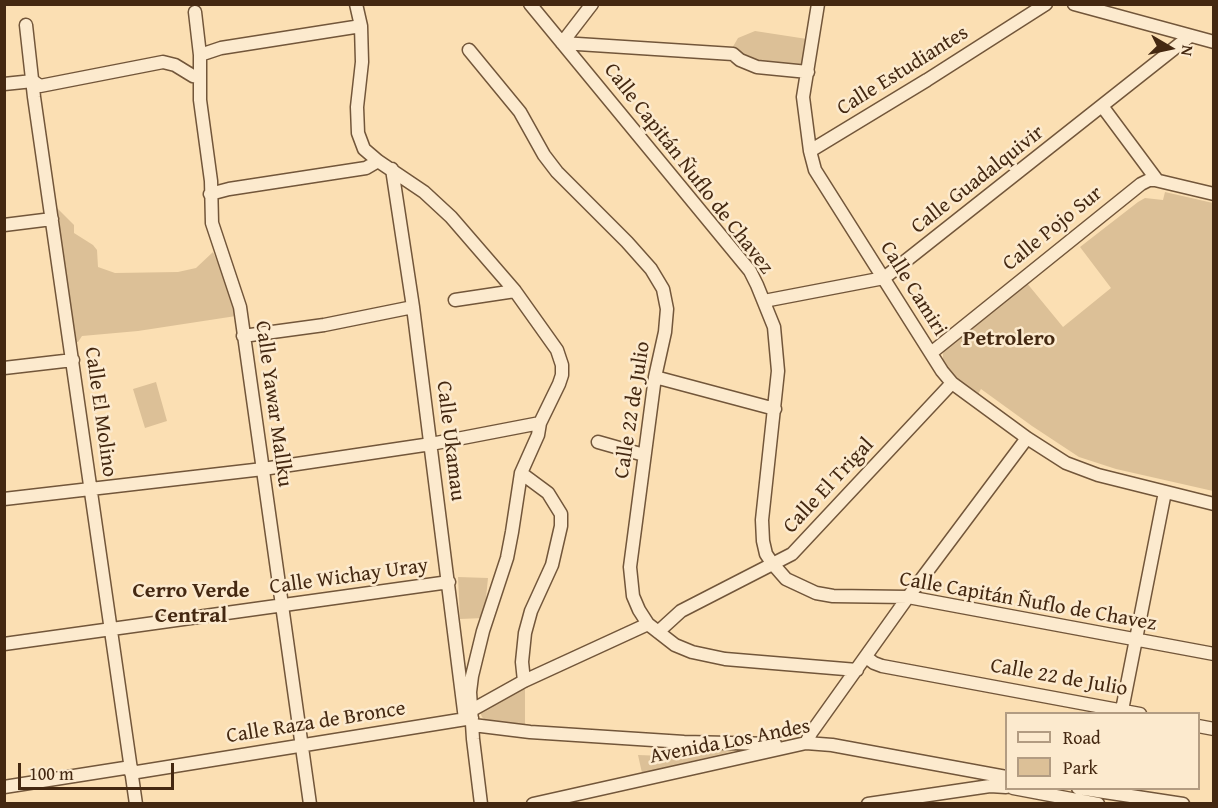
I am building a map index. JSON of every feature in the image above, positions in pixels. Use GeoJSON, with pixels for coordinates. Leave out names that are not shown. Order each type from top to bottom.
{"type":"FeatureCollection","features":[{"type":"Feature","properties":{"kind":"street"},"geometry":{"type":"LineString","coordinates":[[356,4],[361,26],[362,62],[357,107],[358,133],[364,149],[424,192],[451,217],[515,291],[557,350],[562,365],[559,384],[540,423],[538,435],[521,473],[507,558],[483,631],[472,676],[471,718]]}},
{"type":"Feature","properties":{"kind":"street","name":"Calle Capitán Ñuflo de Chavez"},"geometry":{"type":"LineString","coordinates":[[530,4],[750,271],[764,301],[774,327],[778,349],[778,371],[762,520],[763,542],[766,554],[786,579],[816,593],[833,596],[908,597],[1214,654]]}},
{"type":"Feature","properties":{"kind":"street"},"geometry":{"type":"LineString","coordinates":[[562,43],[592,4]]}},
{"type":"Feature","properties":{"kind":"street","name":"Calle Camiri"},"geometry":{"type":"LineString","coordinates":[[819,4],[803,97],[814,170],[952,383],[1027,438],[1066,463],[1082,470],[1214,504]]}},
{"type":"Feature","properties":{"kind":"street","name":"Calle Estudiantes"},"geometry":{"type":"LineString","coordinates":[[810,151],[1046,4]]}},
{"type":"Feature","properties":{"kind":"street"},"geometry":{"type":"LineString","coordinates":[[1074,4],[1214,42]]}},
{"type":"Feature","properties":{"kind":"street","name":"Calle Yawar Mallku"},"geometry":{"type":"LineString","coordinates":[[195,12],[200,55],[200,100],[211,181],[214,233],[229,270],[240,307],[310,804]]}},
{"type":"Feature","properties":{"kind":"street","name":"Calle El Molino"},"geometry":{"type":"LineString","coordinates":[[26,25],[136,804]]}},
{"type":"Feature","properties":{"kind":"street"},"geometry":{"type":"LineString","coordinates":[[200,55],[220,48],[361,26]]}},
{"type":"Feature","properties":{"kind":"street","name":"Calle Guadalquivir"},"geometry":{"type":"LineString","coordinates":[[764,301],[884,278],[1190,36]]}},
{"type":"Feature","properties":{"kind":"street"},"geometry":{"type":"LineString","coordinates":[[562,43],[733,54],[740,60],[757,67],[808,72]]}},
{"type":"Feature","properties":{"kind":"street","name":"Calle 22 de Julio"},"geometry":{"type":"LineString","coordinates":[[469,50],[520,112],[544,155],[557,172],[627,242],[651,269],[663,289],[667,309],[665,332],[655,377],[630,567],[633,596],[639,610],[648,624],[658,632],[675,645],[692,652],[709,656],[857,670]]}},
{"type":"Feature","properties":{"kind":"street"},"geometry":{"type":"LineString","coordinates":[[4,84],[33,81],[40,86],[163,62],[175,65],[199,77]]}},
{"type":"Feature","properties":{"kind":"street"},"geometry":{"type":"LineString","coordinates":[[1102,106],[1157,180],[1214,194]]}},
{"type":"Feature","properties":{"kind":"street"},"geometry":{"type":"LineString","coordinates":[[210,194],[366,168],[378,161]]}},
{"type":"Feature","properties":{"kind":"street","name":"Calle Ukamau"},"geometry":{"type":"LineString","coordinates":[[392,169],[413,307],[449,582],[460,687],[471,718],[481,804]]}},
{"type":"Feature","properties":{"kind":"street","name":"Calle Pojo Sur"},"geometry":{"type":"LineString","coordinates":[[931,353],[1141,184],[1149,180],[1157,180]]}},
{"type":"Feature","properties":{"kind":"street"},"geometry":{"type":"LineString","coordinates":[[4,225],[52,219]]}},
{"type":"Feature","properties":{"kind":"street"},"geometry":{"type":"LineString","coordinates":[[455,300],[515,291]]}},
{"type":"Feature","properties":{"kind":"street"},"geometry":{"type":"LineString","coordinates":[[243,336],[324,325],[413,307]]}},
{"type":"Feature","properties":{"kind":"street"},"geometry":{"type":"LineString","coordinates":[[4,368],[73,360]]}},
{"type":"Feature","properties":{"kind":"street"},"geometry":{"type":"LineString","coordinates":[[655,377],[775,409]]}},
{"type":"Feature","properties":{"kind":"street","name":"Calle El Trigal"},"geometry":{"type":"LineString","coordinates":[[658,632],[681,610],[792,554],[952,383]]}},
{"type":"Feature","properties":{"kind":"street"},"geometry":{"type":"LineString","coordinates":[[4,499],[263,469],[430,444],[540,423]]}},
{"type":"Feature","properties":{"kind":"street"},"geometry":{"type":"LineString","coordinates":[[806,743],[811,732],[908,597],[1027,438]]}},
{"type":"Feature","properties":{"kind":"street"},"geometry":{"type":"LineString","coordinates":[[598,442],[644,455]]}},
{"type":"Feature","properties":{"kind":"street"},"geometry":{"type":"LineString","coordinates":[[521,473],[548,493],[561,514],[561,526],[552,565],[531,611],[525,633],[522,662],[524,681]]}},
{"type":"Feature","properties":{"kind":"street"},"geometry":{"type":"LineString","coordinates":[[1122,710],[1165,492]]}},
{"type":"Feature","properties":{"kind":"street","name":"Calle Wichay Uray"},"geometry":{"type":"LineString","coordinates":[[4,644],[449,582]]}},
{"type":"Feature","properties":{"kind":"street"},"geometry":{"type":"LineString","coordinates":[[471,718],[524,681],[648,624]]}},
{"type":"Feature","properties":{"kind":"street","name":"Calle 22 de Julio"},"geometry":{"type":"LineString","coordinates":[[866,657],[882,666],[1131,712]]}},
{"type":"Feature","properties":{"kind":"street","name":"Calle Raza de Bronce"},"geometry":{"type":"LineString","coordinates":[[4,787],[301,746],[471,718],[530,732],[684,742],[806,743]]}},
{"type":"Feature","properties":{"kind":"street","name":"Avenida Los Andes"},"geometry":{"type":"LineString","coordinates":[[533,804],[806,743],[832,745],[1003,784]]}},
{"type":"Feature","properties":{"kind":"street"},"geometry":{"type":"LineString","coordinates":[[868,804],[1003,784]]}},
{"type":"Feature","properties":{"kind":"street","name":"Avenida Los Andes"},"geometry":{"type":"LineString","coordinates":[[1032,790],[1098,804]]}},
{"type":"Feature","properties":{"kind":"street"},"geometry":{"type":"LineString","coordinates":[[1085,790],[1183,804]]}},
{"type":"Feature","properties":{"kind":"green space"},"geometry":{"type":"Polygon","coordinates":[[[755,31],[807,39],[805,63],[801,66],[756,63],[731,50],[738,38],[755,31]]]}},
{"type":"Feature","properties":{"kind":"green space"},"geometry":{"type":"Polygon","coordinates":[[[1165,192],[1213,203],[1213,491],[1116,469],[1079,457],[981,389],[977,396],[943,363],[945,347],[1026,282],[1063,327],[1111,288],[1080,247],[1138,202],[1145,198],[1163,200],[1165,192]]]}},
{"type":"Feature","properties":{"kind":"green space"},"geometry":{"type":"Polygon","coordinates":[[[54,208],[57,208],[74,225],[74,233],[97,250],[98,267],[115,273],[178,272],[196,268],[213,252],[230,290],[236,316],[138,331],[82,336],[78,342],[75,342],[60,234],[54,208]]]}},
{"type":"Feature","properties":{"kind":"green space"},"geometry":{"type":"Polygon","coordinates":[[[156,382],[167,421],[145,428],[133,389],[156,382]]]}},
{"type":"Feature","properties":{"kind":"green space"},"geometry":{"type":"Polygon","coordinates":[[[458,577],[488,578],[484,618],[460,619],[458,577]]]}},
{"type":"Feature","properties":{"kind":"green space"},"geometry":{"type":"Polygon","coordinates":[[[525,686],[525,730],[487,722],[482,717],[480,712],[525,686]]]}},
{"type":"Feature","properties":{"kind":"green space"},"geometry":{"type":"Polygon","coordinates":[[[703,748],[738,750],[642,773],[638,755],[664,756],[703,748]]]}},
{"type":"Feature","properties":{"kind":"district","name":"Petrolero"},"geometry":{"type":"Point","coordinates":[1009,339]}},
{"type":"Feature","properties":{"kind":"district","name":"Cerro Verde Central"},"geometry":{"type":"Point","coordinates":[191,604]}}]}
